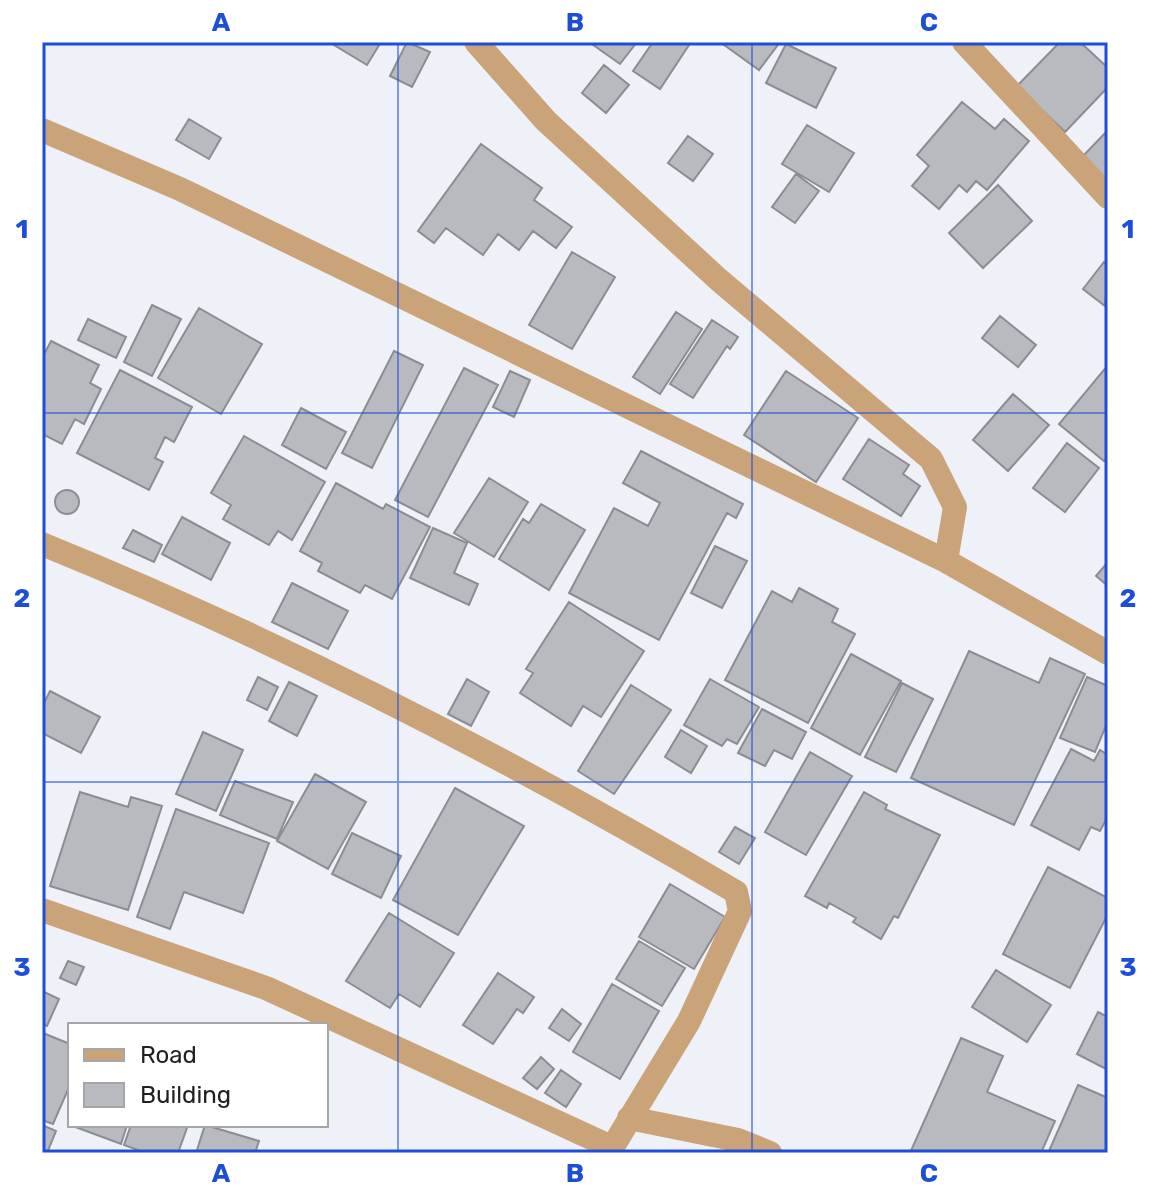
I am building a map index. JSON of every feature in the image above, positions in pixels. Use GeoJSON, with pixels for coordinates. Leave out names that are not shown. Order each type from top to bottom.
{"type":"FeatureCollection","features":[{"type":"Feature","properties":{"kind":"street"},"geometry":{"type":"LineString","coordinates":[[476,42],[546,121],[707,269],[931,459],[955,507],[946,561]]}},
{"type":"Feature","properties":{"kind":"street"},"geometry":{"type":"LineString","coordinates":[[964,42],[1108,197]]}},
{"type":"Feature","properties":{"kind":"street"},"geometry":{"type":"LineString","coordinates":[[42,130],[180,189],[946,561],[1108,653]]}},
{"type":"Feature","properties":{"kind":"street"},"geometry":{"type":"LineString","coordinates":[[42,544],[176,598],[321,666],[607,816],[736,892],[740,911],[689,1021],[610,1150],[266,988],[42,910]]}},
{"type":"Feature","properties":{"kind":"street"},"geometry":{"type":"LineString","coordinates":[[629,1118],[738,1140],[770,1153]]}},
{"type":"Feature","properties":{"kind":"building"},"geometry":{"type":"Polygon","coordinates":[[[329,42],[381,42],[367,65],[329,42]]]}},
{"type":"Feature","properties":{"kind":"building"},"geometry":{"type":"Polygon","coordinates":[[[407,42],[430,52],[412,87],[390,76],[407,42]]]}},
{"type":"Feature","properties":{"kind":"building"},"geometry":{"type":"Polygon","coordinates":[[[589,42],[637,42],[620,64],[589,42]]]}},
{"type":"Feature","properties":{"kind":"building"},"geometry":{"type":"Polygon","coordinates":[[[653,42],[691,42],[660,89],[633,71],[653,42]]]}},
{"type":"Feature","properties":{"kind":"building"},"geometry":{"type":"Polygon","coordinates":[[[720,42],[780,42],[759,70],[720,42]]]}},
{"type":"Feature","properties":{"kind":"building"},"geometry":{"type":"Polygon","coordinates":[[[1060,42],[1080,42],[1108,68],[1108,87],[1065,132],[1017,86],[1060,42]]]}},
{"type":"Feature","properties":{"kind":"building"},"geometry":{"type":"Polygon","coordinates":[[[786,44],[836,68],[816,108],[766,83],[786,44]]]}},
{"type":"Feature","properties":{"kind":"building"},"geometry":{"type":"Polygon","coordinates":[[[604,65],[629,85],[606,113],[582,93],[604,65]]]}},
{"type":"Feature","properties":{"kind":"building"},"geometry":{"type":"Polygon","coordinates":[[[962,102],[995,129],[1004,119],[1029,141],[987,190],[976,181],[967,192],[959,185],[939,209],[912,186],[929,166],[917,155],[962,102]]]}},
{"type":"Feature","properties":{"kind":"building"},"geometry":{"type":"Polygon","coordinates":[[[189,119],[221,138],[209,159],[176,140],[189,119]]]}},
{"type":"Feature","properties":{"kind":"building"},"geometry":{"type":"Polygon","coordinates":[[[807,125],[854,153],[829,192],[782,164],[807,125]]]}},
{"type":"Feature","properties":{"kind":"building"},"geometry":{"type":"Polygon","coordinates":[[[1108,130],[1108,182],[1083,156],[1108,130]]]}},
{"type":"Feature","properties":{"kind":"building"},"geometry":{"type":"Polygon","coordinates":[[[688,136],[713,154],[693,181],[668,163],[688,136]]]}},
{"type":"Feature","properties":{"kind":"building"},"geometry":{"type":"Polygon","coordinates":[[[481,144],[542,188],[534,200],[572,227],[556,248],[533,231],[519,250],[498,234],[483,255],[446,228],[434,243],[418,231],[481,144]]]}},
{"type":"Feature","properties":{"kind":"building"},"geometry":{"type":"Polygon","coordinates":[[[796,174],[819,191],[795,223],[772,207],[796,174]]]}},
{"type":"Feature","properties":{"kind":"building"},"geometry":{"type":"Polygon","coordinates":[[[998,185],[1032,221],[983,268],[949,233],[998,185]]]}},
{"type":"Feature","properties":{"kind":"building"},"geometry":{"type":"Polygon","coordinates":[[[572,252],[615,277],[572,349],[529,325],[572,252]]]}},
{"type":"Feature","properties":{"kind":"building"},"geometry":{"type":"Polygon","coordinates":[[[1104,262],[1108,266],[1105,306],[1083,289],[1104,262]]]}},
{"type":"Feature","properties":{"kind":"building"},"geometry":{"type":"Polygon","coordinates":[[[152,305],[181,319],[152,376],[124,362],[152,305]]]}},
{"type":"Feature","properties":{"kind":"building"},"geometry":{"type":"Polygon","coordinates":[[[199,308],[262,344],[221,414],[158,378],[199,308]]]}},
{"type":"Feature","properties":{"kind":"building"},"geometry":{"type":"Polygon","coordinates":[[[676,312],[702,329],[660,394],[633,377],[676,312]]]}},
{"type":"Feature","properties":{"kind":"building"},"geometry":{"type":"Polygon","coordinates":[[[1000,316],[1036,345],[1018,367],[982,338],[1000,316]]]}},
{"type":"Feature","properties":{"kind":"building"},"geometry":{"type":"Polygon","coordinates":[[[88,319],[126,337],[116,358],[78,340],[88,319]]]}},
{"type":"Feature","properties":{"kind":"building"},"geometry":{"type":"Polygon","coordinates":[[[712,320],[738,337],[730,349],[727,346],[693,398],[670,384],[712,320]]]}},
{"type":"Feature","properties":{"kind":"building"},"geometry":{"type":"Polygon","coordinates":[[[51,341],[99,365],[90,383],[101,389],[84,424],[75,419],[62,444],[42,434],[42,358],[51,341]]]}},
{"type":"Feature","properties":{"kind":"building"},"geometry":{"type":"Polygon","coordinates":[[[394,351],[423,365],[372,468],[342,453],[394,351]]]}},
{"type":"Feature","properties":{"kind":"building"},"geometry":{"type":"Polygon","coordinates":[[[1108,365],[1108,456],[1104,461],[1059,424],[1108,365]]]}},
{"type":"Feature","properties":{"kind":"building"},"geometry":{"type":"Polygon","coordinates":[[[464,368],[498,385],[428,517],[395,500],[464,368]]]}},
{"type":"Feature","properties":{"kind":"building"},"geometry":{"type":"Polygon","coordinates":[[[120,370],[192,407],[174,442],[165,437],[155,458],[163,462],[149,490],[77,453],[120,370]]]}},
{"type":"Feature","properties":{"kind":"building"},"geometry":{"type":"Polygon","coordinates":[[[510,371],[530,380],[514,417],[493,407],[510,371]]]}},
{"type":"Feature","properties":{"kind":"building"},"geometry":{"type":"Polygon","coordinates":[[[786,371],[858,418],[816,482],[744,435],[786,371]]]}},
{"type":"Feature","properties":{"kind":"building"},"geometry":{"type":"Polygon","coordinates":[[[1013,394],[1049,425],[1008,471],[973,440],[1013,394]]]}},
{"type":"Feature","properties":{"kind":"building"},"geometry":{"type":"Polygon","coordinates":[[[301,408],[346,432],[326,469],[282,445],[301,408]]]}},
{"type":"Feature","properties":{"kind":"building"},"geometry":{"type":"Polygon","coordinates":[[[244,436],[325,482],[292,540],[278,531],[269,545],[223,519],[231,505],[211,493],[244,436]]]}},
{"type":"Feature","properties":{"kind":"building"},"geometry":{"type":"Polygon","coordinates":[[[869,439],[909,465],[903,474],[920,486],[901,516],[843,479],[869,439]]]}},
{"type":"Feature","properties":{"kind":"building"},"geometry":{"type":"Polygon","coordinates":[[[1067,443],[1099,468],[1065,512],[1033,488],[1067,443]]]}},
{"type":"Feature","properties":{"kind":"building"},"geometry":{"type":"Polygon","coordinates":[[[641,451],[743,504],[736,518],[727,513],[659,640],[569,593],[614,508],[648,526],[660,503],[623,483],[641,451]]]}},
{"type":"Feature","properties":{"kind":"building"},"geometry":{"type":"Polygon","coordinates":[[[489,478],[528,502],[494,557],[454,533],[489,478]]]}},
{"type":"Feature","properties":{"kind":"building"},"geometry":{"type":"Polygon","coordinates":[[[336,483],[383,509],[386,504],[430,527],[392,599],[365,585],[360,593],[318,571],[322,563],[300,551],[336,483]]]}},
{"type":"Feature","properties":{"kind":"building"},"geometry":{"type":"Polygon","coordinates":[[[67,490],[75,494],[79,502],[75,510],[67,514],[59,510],[55,502],[59,494],[67,490]]]}},
{"type":"Feature","properties":{"kind":"building"},"geometry":{"type":"Polygon","coordinates":[[[541,504],[585,530],[549,590],[499,559],[523,519],[529,523],[541,504]]]}},
{"type":"Feature","properties":{"kind":"building"},"geometry":{"type":"Polygon","coordinates":[[[182,517],[230,543],[211,580],[162,554],[182,517]]]}},
{"type":"Feature","properties":{"kind":"building"},"geometry":{"type":"Polygon","coordinates":[[[433,528],[467,543],[454,573],[478,584],[469,605],[410,578],[433,528]]]}},
{"type":"Feature","properties":{"kind":"building"},"geometry":{"type":"Polygon","coordinates":[[[133,530],[162,545],[154,562],[123,548],[133,530]]]}},
{"type":"Feature","properties":{"kind":"building"},"geometry":{"type":"Polygon","coordinates":[[[715,546],[747,561],[722,608],[691,593],[715,546]]]}},
{"type":"Feature","properties":{"kind":"building"},"geometry":{"type":"Polygon","coordinates":[[[1108,562],[1108,586],[1096,576],[1108,562]]]}},
{"type":"Feature","properties":{"kind":"building"},"geometry":{"type":"Polygon","coordinates":[[[292,583],[348,611],[328,649],[272,622],[292,583]]]}},
{"type":"Feature","properties":{"kind":"building"},"geometry":{"type":"Polygon","coordinates":[[[799,588],[838,609],[832,622],[855,634],[808,723],[725,680],[772,591],[792,602],[799,588]]]}},
{"type":"Feature","properties":{"kind":"building"},"geometry":{"type":"Polygon","coordinates":[[[569,602],[644,651],[601,717],[583,706],[571,726],[520,693],[533,673],[526,669],[569,602]]]}},
{"type":"Feature","properties":{"kind":"building"},"geometry":{"type":"Polygon","coordinates":[[[969,651],[1039,683],[1050,658],[1085,674],[1014,825],[911,778],[969,651]]]}},
{"type":"Feature","properties":{"kind":"building"},"geometry":{"type":"Polygon","coordinates":[[[851,654],[901,681],[860,755],[811,728],[851,654]]]}},
{"type":"Feature","properties":{"kind":"building"},"geometry":{"type":"Polygon","coordinates":[[[258,677],[278,687],[267,710],[247,700],[258,677]]]}},
{"type":"Feature","properties":{"kind":"building"},"geometry":{"type":"Polygon","coordinates":[[[1087,677],[1108,686],[1108,721],[1095,752],[1060,738],[1087,677]]]}},
{"type":"Feature","properties":{"kind":"building"},"geometry":{"type":"Polygon","coordinates":[[[467,679],[489,692],[471,726],[448,714],[467,679]]]}},
{"type":"Feature","properties":{"kind":"building"},"geometry":{"type":"Polygon","coordinates":[[[710,679],[759,707],[737,744],[727,739],[722,746],[684,725],[710,679]]]}},
{"type":"Feature","properties":{"kind":"building"},"geometry":{"type":"Polygon","coordinates":[[[289,682],[317,696],[297,736],[269,721],[289,682]]]}},
{"type":"Feature","properties":{"kind":"building"},"geometry":{"type":"Polygon","coordinates":[[[902,683],[933,699],[896,772],[865,757],[902,683]]]}},
{"type":"Feature","properties":{"kind":"building"},"geometry":{"type":"Polygon","coordinates":[[[631,685],[671,710],[614,794],[578,771],[631,685]]]}},
{"type":"Feature","properties":{"kind":"building"},"geometry":{"type":"Polygon","coordinates":[[[50,691],[100,717],[81,753],[42,733],[42,707],[50,691]]]}},
{"type":"Feature","properties":{"kind":"building"},"geometry":{"type":"Polygon","coordinates":[[[762,709],[806,732],[792,759],[774,750],[765,766],[738,753],[762,709]]]}},
{"type":"Feature","properties":{"kind":"building"},"geometry":{"type":"Polygon","coordinates":[[[681,730],[707,746],[691,773],[665,757],[681,730]]]}},
{"type":"Feature","properties":{"kind":"building"},"geometry":{"type":"Polygon","coordinates":[[[203,732],[243,750],[216,811],[176,794],[203,732]]]}},
{"type":"Feature","properties":{"kind":"building"},"geometry":{"type":"Polygon","coordinates":[[[1071,749],[1094,761],[1100,750],[1108,755],[1108,816],[1100,831],[1091,827],[1079,850],[1031,825],[1071,749]]]}},
{"type":"Feature","properties":{"kind":"building"},"geometry":{"type":"Polygon","coordinates":[[[810,752],[852,776],[806,855],[765,832],[810,752]]]}},
{"type":"Feature","properties":{"kind":"building"},"geometry":{"type":"Polygon","coordinates":[[[315,774],[366,802],[328,869],[277,841],[315,774]]]}},
{"type":"Feature","properties":{"kind":"building"},"geometry":{"type":"Polygon","coordinates":[[[235,781],[293,802],[277,839],[220,815],[235,781]]]}},
{"type":"Feature","properties":{"kind":"building"},"geometry":{"type":"Polygon","coordinates":[[[455,788],[524,826],[458,935],[393,900],[455,788]]]}},
{"type":"Feature","properties":{"kind":"building"},"geometry":{"type":"Polygon","coordinates":[[[80,792],[128,807],[131,797],[162,806],[128,910],[50,886],[80,792]]]}},
{"type":"Feature","properties":{"kind":"building"},"geometry":{"type":"Polygon","coordinates":[[[864,792],[887,805],[885,809],[940,835],[898,918],[894,916],[881,939],[853,922],[856,918],[829,903],[827,908],[805,896],[864,792]]]}},
{"type":"Feature","properties":{"kind":"building"},"geometry":{"type":"Polygon","coordinates":[[[176,809],[269,843],[243,913],[184,892],[170,929],[137,917],[176,809]]]}},
{"type":"Feature","properties":{"kind":"building"},"geometry":{"type":"Polygon","coordinates":[[[735,827],[755,838],[739,864],[719,852],[735,827]]]}},
{"type":"Feature","properties":{"kind":"building"},"geometry":{"type":"Polygon","coordinates":[[[352,833],[401,856],[381,898],[332,874],[352,833]]]}},
{"type":"Feature","properties":{"kind":"building"},"geometry":{"type":"Polygon","coordinates":[[[1048,867],[1108,898],[1108,914],[1070,988],[1003,954],[1048,867]]]}},
{"type":"Feature","properties":{"kind":"building"},"geometry":{"type":"Polygon","coordinates":[[[670,884],[725,917],[694,969],[639,937],[670,884]]]}},
{"type":"Feature","properties":{"kind":"building"},"geometry":{"type":"Polygon","coordinates":[[[389,913],[454,953],[420,1007],[399,994],[390,1008],[346,981],[389,913]]]}},
{"type":"Feature","properties":{"kind":"building"},"geometry":{"type":"Polygon","coordinates":[[[639,941],[685,968],[662,1006],[616,979],[639,941]]]}},
{"type":"Feature","properties":{"kind":"building"},"geometry":{"type":"Polygon","coordinates":[[[68,961],[84,967],[76,985],[60,978],[68,961]]]}},
{"type":"Feature","properties":{"kind":"building"},"geometry":{"type":"Polygon","coordinates":[[[996,970],[1051,1005],[1027,1042],[972,1007],[996,970]]]}},
{"type":"Feature","properties":{"kind":"building"},"geometry":{"type":"Polygon","coordinates":[[[498,973],[534,997],[523,1013],[517,1009],[493,1044],[463,1025],[498,973]]]}},
{"type":"Feature","properties":{"kind":"building"},"geometry":{"type":"Polygon","coordinates":[[[612,984],[659,1011],[620,1079],[573,1052],[612,984]]]}},
{"type":"Feature","properties":{"kind":"building"},"geometry":{"type":"Polygon","coordinates":[[[42,991],[59,999],[47,1026],[42,1024],[42,991]]]}},
{"type":"Feature","properties":{"kind":"building"},"geometry":{"type":"Polygon","coordinates":[[[562,1009],[581,1024],[569,1041],[549,1028],[562,1009]]]}},
{"type":"Feature","properties":{"kind":"building"},"geometry":{"type":"Polygon","coordinates":[[[1098,1012],[1108,1017],[1108,1070],[1077,1054],[1098,1012]]]}},
{"type":"Feature","properties":{"kind":"building"},"geometry":{"type":"Polygon","coordinates":[[[43,1033],[68,1043],[68,1090],[53,1124],[42,1120],[43,1033]]]}},
{"type":"Feature","properties":{"kind":"building"},"geometry":{"type":"Polygon","coordinates":[[[961,1038],[1003,1056],[987,1092],[1055,1121],[1041,1153],[910,1153],[961,1038]]]}},
{"type":"Feature","properties":{"kind":"building"},"geometry":{"type":"Polygon","coordinates":[[[541,1057],[554,1069],[537,1089],[523,1078],[541,1057]]]}},
{"type":"Feature","properties":{"kind":"building"},"geometry":{"type":"Polygon","coordinates":[[[561,1070],[581,1084],[566,1107],[545,1093],[561,1070]]]}},
{"type":"Feature","properties":{"kind":"building"},"geometry":{"type":"Polygon","coordinates":[[[1078,1085],[1108,1098],[1108,1153],[1049,1151],[1078,1085]]]}},
{"type":"Feature","properties":{"kind":"building"},"geometry":{"type":"Polygon","coordinates":[[[42,1125],[56,1131],[47,1153],[42,1153],[42,1125]]]}},
{"type":"Feature","properties":{"kind":"building"},"geometry":{"type":"Polygon","coordinates":[[[75,1127],[126,1127],[121,1144],[75,1127]]]}},
{"type":"Feature","properties":{"kind":"building"},"geometry":{"type":"Polygon","coordinates":[[[130,1127],[187,1127],[178,1153],[146,1153],[124,1145],[130,1127]]]}},
{"type":"Feature","properties":{"kind":"building"},"geometry":{"type":"Polygon","coordinates":[[[204,1127],[259,1141],[255,1153],[196,1153],[204,1127]]]}}]}
